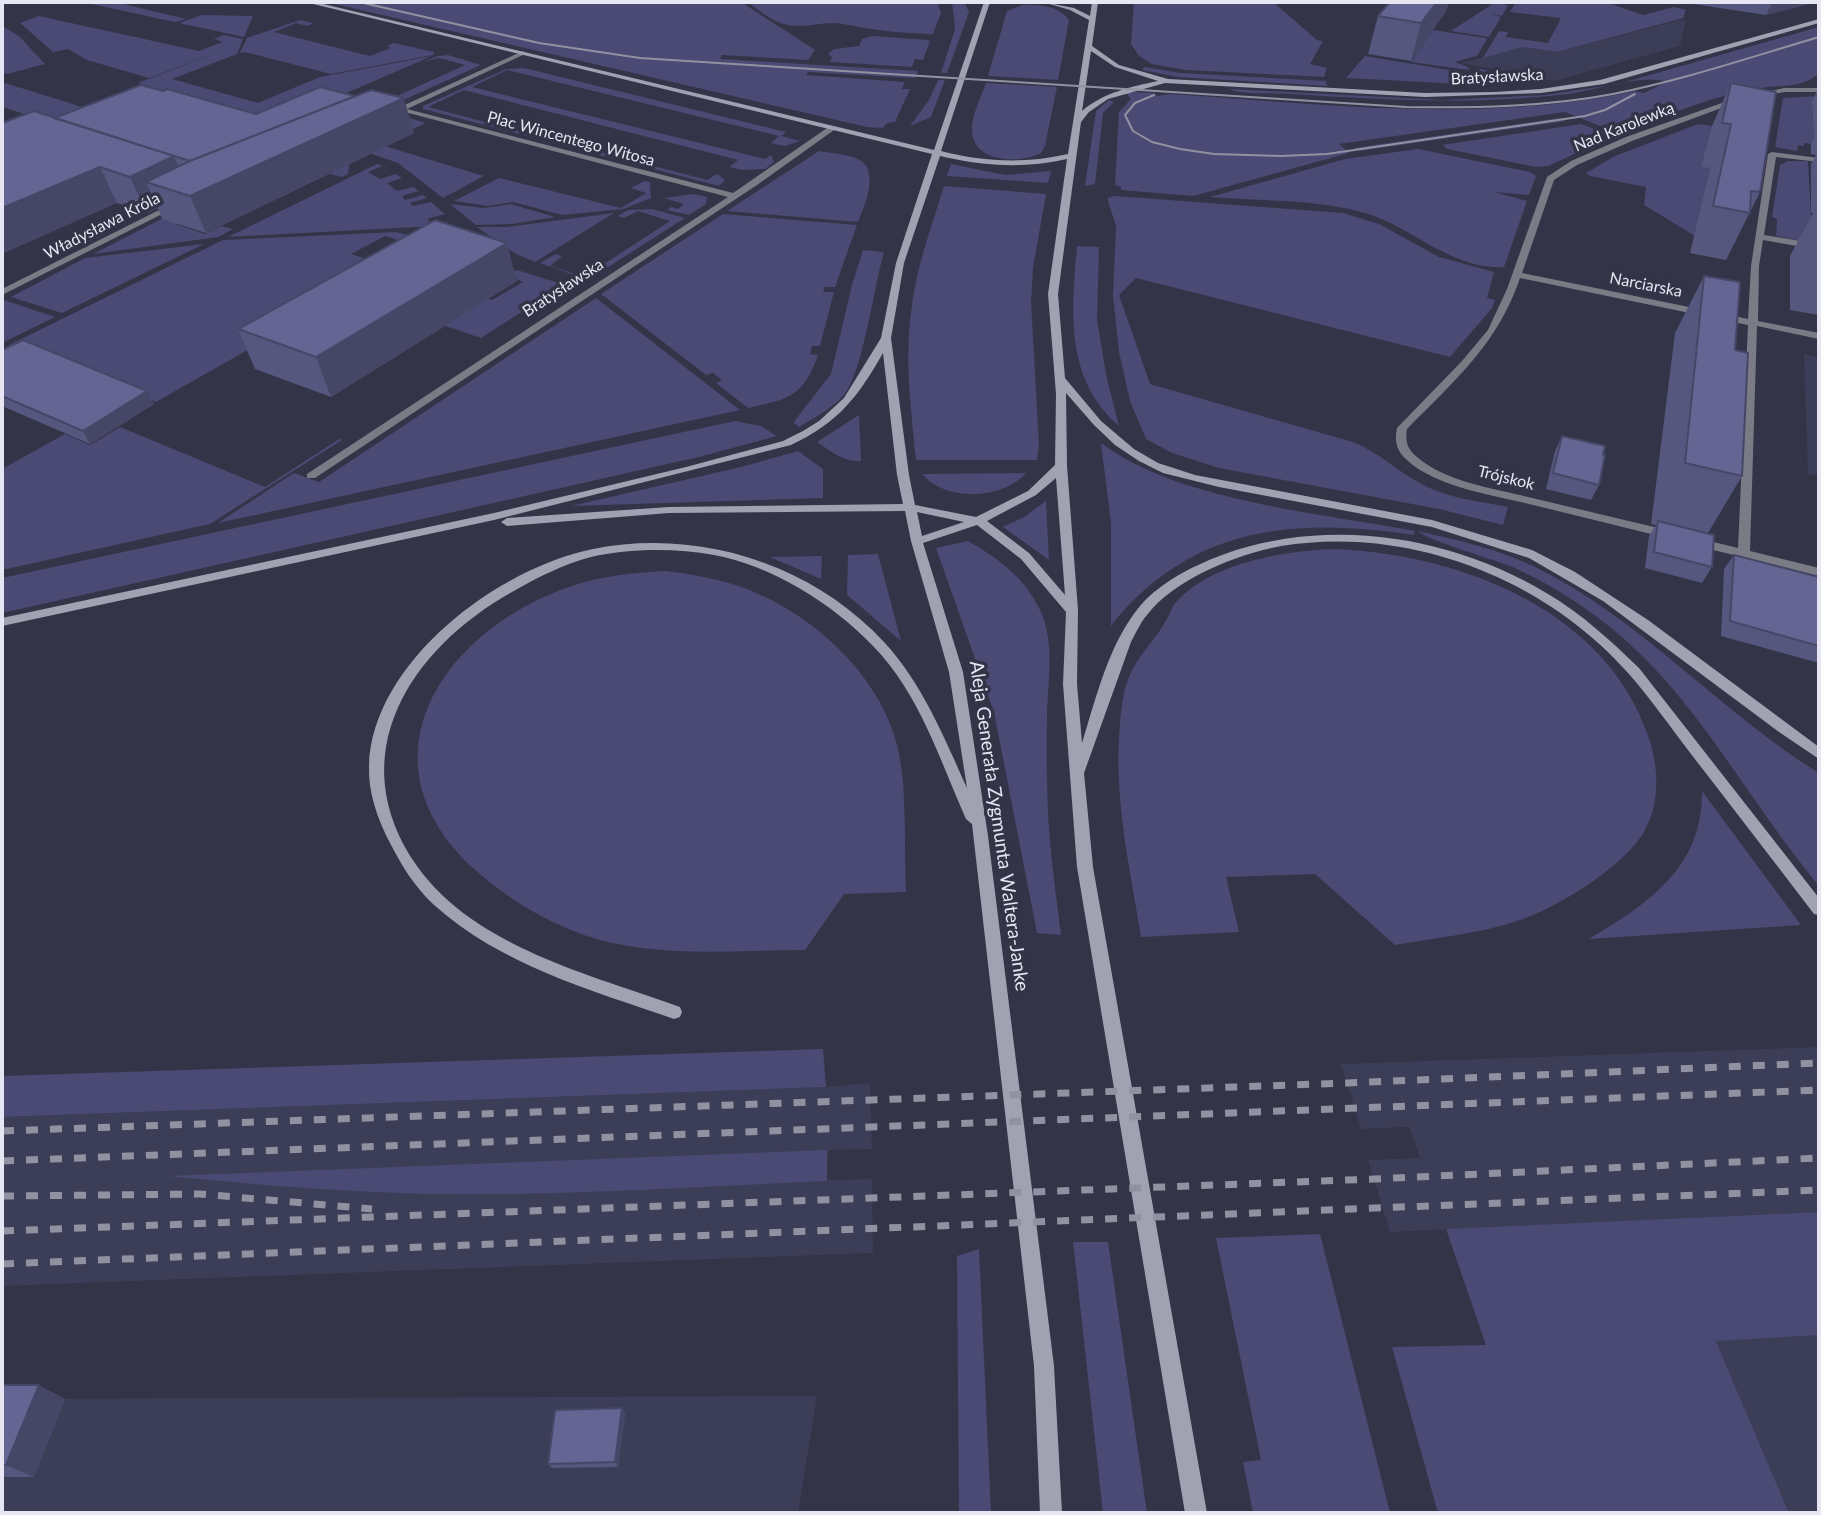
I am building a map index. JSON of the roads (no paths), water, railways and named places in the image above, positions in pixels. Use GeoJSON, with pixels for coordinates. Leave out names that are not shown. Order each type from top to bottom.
{"type":"FeatureCollection","features":[{"type":"Feature","properties":{"kind":"main road"},"geometry":{"type":"LineString","coordinates":[[308,2],[937,153],[1015,165],[1048,162],[1071,156]]}},
{"type":"Feature","properties":{"kind":"main road","name":"Aleja Generała Zygmunta Waltera-Janke"},"geometry":{"type":"LineString","coordinates":[[987,2],[900,263],[886,338],[909,507],[956,671],[981,836],[1044,1366],[1051,1513]]}},
{"type":"Feature","properties":{"kind":"main road"},"geometry":{"type":"LineString","coordinates":[[1046,2],[1072,9],[1093,20]]}},
{"type":"Feature","properties":{"kind":"main road"},"geometry":{"type":"LineString","coordinates":[[1095,2],[1054,274],[1060,379],[1061,467],[1072,610],[1070,684],[1085,867],[1196,1513]]}},
{"type":"Feature","properties":{"kind":"main road","name":"Bratysławska"},"geometry":{"type":"LineString","coordinates":[[1077,122],[1088,108],[1104,98],[1130,88],[1167,81],[1425,95],[1530,92],[1601,82],[1819,21]]}},
{"type":"Feature","properties":{"kind":"main road","name":"Bratysławska"},"geometry":{"type":"LineString","coordinates":[[1088,47],[1118,66],[1167,81]]}},
{"type":"Feature","properties":{"kind":"main road"},"geometry":{"type":"LineString","coordinates":[[2,622],[471,524],[741,456],[797,439],[844,407],[886,338]]}},
{"type":"Feature","properties":{"kind":"main road"},"geometry":{"type":"LineString","coordinates":[[1060,379],[1111,437],[1144,460],[1172,471],[1251,491],[1434,524],[1531,554],[1613,601],[1758,712],[1819,754]]}},
{"type":"Feature","properties":{"kind":"main road"},"geometry":{"type":"LineString","coordinates":[[918,541],[981,522],[1025,496],[1061,467]]}},
{"type":"Feature","properties":{"kind":"main road"},"geometry":{"type":"LineString","coordinates":[[471,524],[668,510],[909,507],[981,522],[1025,556],[1072,610]]}},
{"type":"Feature","properties":{"kind":"main road"},"geometry":{"type":"LineString","coordinates":[[1078,775],[1127,638],[1140,614],[1162,593],[1218,559],[1260,545],[1329,537],[1410,545],[1444,553],[1512,579],[1569,613],[1599,635],[1634,671],[1819,909]]}},
{"type":"Feature","properties":{"kind":"main road"},"geometry":{"type":"LineString","coordinates":[[674,1012],[537,962],[480,930],[454,912],[413,871],[386,823],[377,788],[376,755],[379,733],[394,694],[435,641],[453,625],[532,575],[586,555],[692,548],[741,560],[795,581],[828,601],[856,623],[879,644],[905,678],[930,724],[981,836]]}},
{"type":"Feature","properties":{"kind":"street"},"geometry":{"type":"LineString","coordinates":[[380,119],[523,53]]}},
{"type":"Feature","properties":{"kind":"street","name":"Nad Karolewką"},"geometry":{"type":"LineString","coordinates":[[1517,275],[1546,184],[1561,169],[1629,139],[1709,109],[1767,93],[1816,89]]}},
{"type":"Feature","properties":{"kind":"street","name":"Plac Wincentego Witosa"},"geometry":{"type":"LineString","coordinates":[[400,109],[734,196]]}},
{"type":"Feature","properties":{"kind":"street","name":"Bratysławska"},"geometry":{"type":"LineString","coordinates":[[311,476],[833,128]]}},
{"type":"Feature","properties":{"kind":"street"},"geometry":{"type":"LineString","coordinates":[[1744,553],[1755,266],[1772,154],[1819,160]]}},
{"type":"Feature","properties":{"kind":"street","name":"Władysława Króla"},"geometry":{"type":"LineString","coordinates":[[2,292],[183,201]]}},
{"type":"Feature","properties":{"kind":"street"},"geometry":{"type":"LineString","coordinates":[[1760,237],[1819,247]]}},
{"type":"Feature","properties":{"kind":"street","name":"Narciarska"},"geometry":{"type":"LineString","coordinates":[[1517,275],[1819,336]]}},
{"type":"Feature","properties":{"kind":"street","name":"Trójskok"},"geometry":{"type":"LineString","coordinates":[[1517,275],[1492,331],[1466,363],[1402,428],[1398,436],[1400,446],[1408,456],[1444,477],[1474,487],[1819,572]]}},
{"type":"Feature","properties":{"kind":"tram line"},"geometry":{"type":"LineString","coordinates":[[359,2],[539,43],[640,58],[1406,107],[1510,106],[1613,94],[1691,75],[1819,37]]}},
{"type":"Feature","properties":{"kind":"tram line"},"geometry":{"type":"LineString","coordinates":[[1154,95],[1135,103],[1125,115],[1133,131],[1152,142],[1214,154],[1281,156],[1327,154],[1585,116],[1605,110],[1635,94]]}},
{"type":"Feature","properties":{"kind":"railway"},"geometry":{"type":"LineString","coordinates":[[2,1131],[1347,1083],[1819,1063]]}},
{"type":"Feature","properties":{"kind":"railway"},"geometry":{"type":"LineString","coordinates":[[2,1161],[1819,1090]]}},
{"type":"Feature","properties":{"kind":"railway"},"geometry":{"type":"LineString","coordinates":[[2,1231],[1374,1179],[1819,1158]]}},
{"type":"Feature","properties":{"kind":"railway"},"geometry":{"type":"LineString","coordinates":[[2,1264],[1819,1190]]}},
{"type":"Feature","properties":{"kind":"railway"},"geometry":{"type":"LineString","coordinates":[[2,1196],[200,1194],[372,1209]]}}]}
